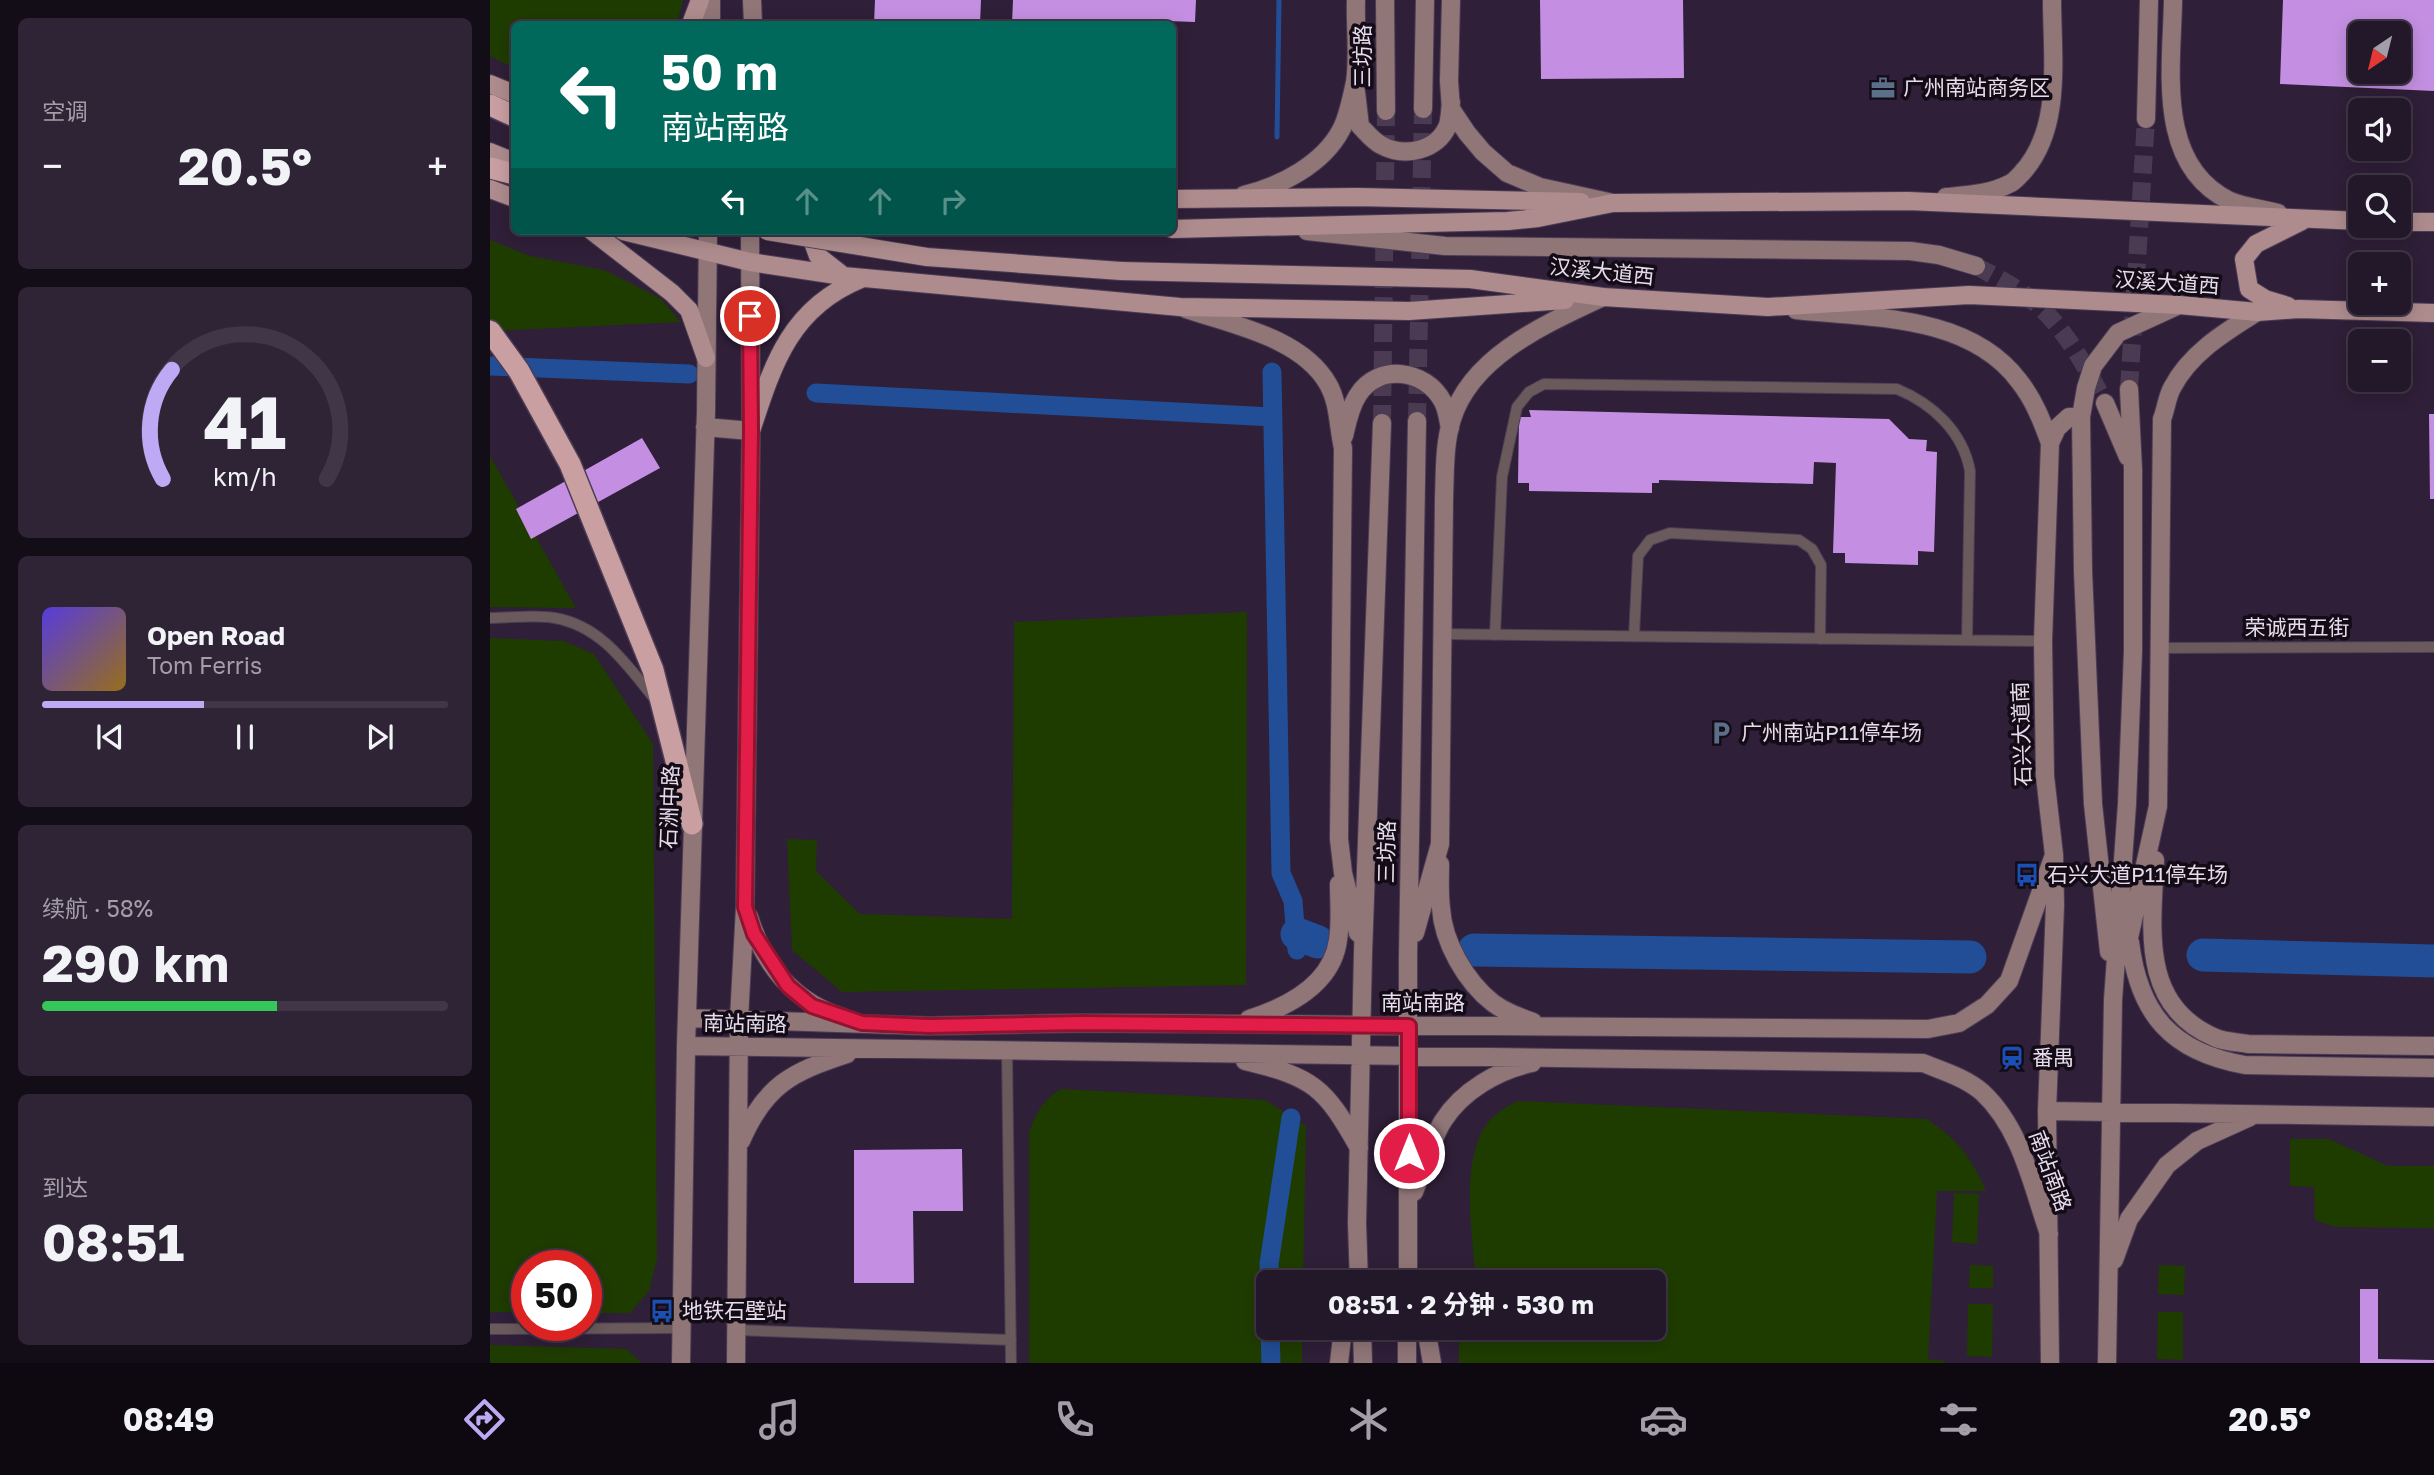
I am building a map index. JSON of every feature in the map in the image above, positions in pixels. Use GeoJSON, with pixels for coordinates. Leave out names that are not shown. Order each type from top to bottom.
{"type":"FeatureCollection","features":[{"type":"Feature","properties":{"kind":"highway"},"geometry":{"type":"LineString","coordinates":[[490,105],[511,115]]}},
{"type":"Feature","properties":{"kind":"highway"},"geometry":{"type":"LineString","coordinates":[[490,167],[511,173]]}},
{"type":"Feature","properties":{"kind":"highway"},"geometry":{"type":"LineString","coordinates":[[490,331],[519,371],[570,464],[653,670],[692,824]]}},
{"type":"Feature","properties":{"kind":"main road"},"geometry":{"type":"LineString","coordinates":[[692,21],[701,0]]}},
{"type":"Feature","properties":{"kind":"main road"},"geometry":{"type":"LineString","coordinates":[[711,0],[711,21]]}},
{"type":"Feature","properties":{"kind":"main road"},"geometry":{"type":"LineString","coordinates":[[752,0],[753,21]]}},
{"type":"Feature","properties":{"kind":"main road"},"geometry":{"type":"LineString","coordinates":[[1356,0],[1355,81],[1360,126],[1382,146],[1402,152],[1423,149],[1436,141],[1449,122],[1451,100]]}},
{"type":"Feature","properties":{"kind":"main road","name":"三坊路"},"geometry":{"type":"LineString","coordinates":[[1385,0],[1386,111]]}},
{"type":"Feature","properties":{"kind":"main road"},"geometry":{"type":"LineString","coordinates":[[1423,109],[1424,0]]}},
{"type":"Feature","properties":{"kind":"main road"},"geometry":{"type":"LineString","coordinates":[[1451,0],[1451,109],[1467,133],[1483,152],[1507,173],[1540,187],[1613,203]]}},
{"type":"Feature","properties":{"kind":"main road"},"geometry":{"type":"LineString","coordinates":[[1908,201],[1982,193],[2011,184],[2031,163],[2045,136],[2051,108],[2052,0]]}},
{"type":"Feature","properties":{"kind":"main road"},"geometry":{"type":"LineString","coordinates":[[2146,119],[2149,0]]}},
{"type":"Feature","properties":{"kind":"main road"},"geometry":{"type":"LineString","coordinates":[[2173,0],[2171,113],[2177,139],[2193,169],[2212,189],[2231,201],[2305,220]]}},
{"type":"Feature","properties":{"kind":"main road"},"geometry":{"type":"LineString","coordinates":[[1226,199],[1268,189],[1310,164],[1329,148],[1342,128],[1355,81]]}},
{"type":"Feature","properties":{"kind":"main road"},"geometry":{"type":"LineString","coordinates":[[490,84],[511,93]]}},
{"type":"Feature","properties":{"kind":"main road"},"geometry":{"type":"LineString","coordinates":[[490,116],[511,124]]}},
{"type":"Feature","properties":{"kind":"main road"},"geometry":{"type":"LineString","coordinates":[[490,152],[511,161]]}},
{"type":"Feature","properties":{"kind":"main road"},"geometry":{"type":"LineString","coordinates":[[490,189],[511,197]]}},
{"type":"Feature","properties":{"kind":"main road"},"geometry":{"type":"LineString","coordinates":[[1176,199],[1357,197],[1613,203],[1908,201],[2348,221]]}},
{"type":"Feature","properties":{"kind":"main road"},"geometry":{"type":"LineString","coordinates":[[1176,229],[1508,222],[1613,203]]}},
{"type":"Feature","properties":{"kind":"main road"},"geometry":{"type":"LineString","coordinates":[[2299,309],[2265,299],[2249,289],[2244,259],[2256,244],[2305,220]]}},
{"type":"Feature","properties":{"kind":"main road"},"geometry":{"type":"LineString","coordinates":[[2411,222],[2434,222]]}},
{"type":"Feature","properties":{"kind":"main road"},"geometry":{"type":"LineString","coordinates":[[1268,227],[1446,246],[1910,251],[1939,255],[1976,266]]}},
{"type":"Feature","properties":{"kind":"main road"},"geometry":{"type":"LineString","coordinates":[[597,235],[673,293],[689,310],[706,358]]}},
{"type":"Feature","properties":{"kind":"main road"},"geometry":{"type":"LineString","coordinates":[[638,235],[750,262],[863,278],[1180,307],[1409,311],[1603,297]]}},
{"type":"Feature","properties":{"kind":"main road","name":"石洲中路"},"geometry":{"type":"LineString","coordinates":[[681,1363],[686,1046],[705,427],[708,235]]}},
{"type":"Feature","properties":{"kind":"main road"},"geometry":{"type":"LineString","coordinates":[[736,1363],[739,1019],[745,907],[751,431],[750,235]]}},
{"type":"Feature","properties":{"kind":"main road","name":"汉溪大道西"},"geometry":{"type":"LineString","coordinates":[[792,235],[927,257],[1121,271],[1470,279],[1603,297],[1768,307],[1969,295],[2179,305],[2256,312],[2299,309],[2434,313]]}},
{"type":"Feature","properties":{"kind":"main road"},"geometry":{"type":"LineString","coordinates":[[810,235],[818,256],[844,275]]}},
{"type":"Feature","properties":{"kind":"main road"},"geometry":{"type":"LineString","coordinates":[[751,431],[772,367],[783,346],[805,317],[838,288],[863,278]]}},
{"type":"Feature","properties":{"kind":"main road"},"geometry":{"type":"LineString","coordinates":[[1564,1027],[1532,1022],[1493,1003],[1467,975],[1447,937],[1441,910],[1441,634],[1445,466],[1450,428],[1461,395],[1481,372],[1532,331],[1603,297]]}},
{"type":"Feature","properties":{"kind":"main road"},"geometry":{"type":"LineString","coordinates":[[2113,1000],[2093,804],[2083,571],[2081,417],[2092,366],[2118,333],[2179,305]]}},
{"type":"Feature","properties":{"kind":"main road"},"geometry":{"type":"LineString","coordinates":[[1180,307],[1290,347],[1309,360],[1328,384],[1335,403],[1342,443],[1339,939],[1335,954],[1318,981],[1290,1004],[1233,1024]]}},
{"type":"Feature","properties":{"kind":"main road","name":"石兴大道南"},"geometry":{"type":"LineString","coordinates":[[1768,307],[1921,324],[1960,337],[1990,353],[2018,379],[2039,413],[2050,443],[2043,641],[2045,776],[2054,855],[2055,905],[2047,1111],[2050,1363]]}},
{"type":"Feature","properties":{"kind":"main road"},"geometry":{"type":"LineString","coordinates":[[2256,312],[2216,338],[2191,360],[2172,388],[2162,419],[2158,806],[2152,915],[2155,966],[2166,996],[2180,1015],[2218,1040],[2248,1044],[2434,1046]]}},
{"type":"Feature","properties":{"kind":"main road"},"geometry":{"type":"LineString","coordinates":[[1342,443],[1358,396],[1376,378],[1388,374],[1410,374],[1422,380],[1443,402],[1450,428]]}},
{"type":"Feature","properties":{"kind":"main road"},"geometry":{"type":"LineString","coordinates":[[2107,1363],[2113,1000],[2123,872],[2133,651],[2133,470],[2129,389]]}},
{"type":"Feature","properties":{"kind":"main road"},"geometry":{"type":"LineString","coordinates":[[2105,403],[2133,470]]}},
{"type":"Feature","properties":{"kind":"main road"},"geometry":{"type":"LineString","coordinates":[[2050,443],[2057,428],[2069,417],[2081,417]]}},
{"type":"Feature","properties":{"kind":"main road","name":"三坊路"},"geometry":{"type":"LineString","coordinates":[[1408,1270],[1408,957],[1417,421]]}},
{"type":"Feature","properties":{"kind":"main road","name":"三坊路"},"geometry":{"type":"LineString","coordinates":[[1358,1270],[1356,1223],[1363,953],[1382,423]]}},
{"type":"Feature","properties":{"kind":"main road"},"geometry":{"type":"LineString","coordinates":[[705,427],[751,431]]}},
{"type":"Feature","properties":{"kind":"main road"},"geometry":{"type":"LineString","coordinates":[[2113,1000],[2158,806]]}},
{"type":"Feature","properties":{"kind":"main road"},"geometry":{"type":"LineString","coordinates":[[1339,839],[1343,873],[1363,953]]}},
{"type":"Feature","properties":{"kind":"main road"},"geometry":{"type":"LineString","coordinates":[[1408,957],[1440,844]]}},
{"type":"Feature","properties":{"kind":"main road","name":"南站南路"},"geometry":{"type":"LineString","coordinates":[[687,1018],[929,1026],[1081,1023],[1928,1030],[1959,1023],[1987,1005],[2009,981],[2054,855]]}},
{"type":"Feature","properties":{"kind":"main road"},"geometry":{"type":"LineString","coordinates":[[2123,872],[2129,939],[2140,990],[2153,1015],[2198,1052],[2216,1060],[2245,1065],[2434,1068]]}},
{"type":"Feature","properties":{"kind":"main road"},"geometry":{"type":"LineString","coordinates":[[745,907],[754,934],[788,986],[812,1006],[862,1023]]}},
{"type":"Feature","properties":{"kind":"main road","name":"南站南路"},"geometry":{"type":"LineString","coordinates":[[686,1046],[1923,1063],[1953,1074],[1980,1091],[2002,1115],[2016,1139],[2049,1234]]}},
{"type":"Feature","properties":{"kind":"main road"},"geometry":{"type":"LineString","coordinates":[[737,1150],[751,1118],[766,1097],[789,1078],[809,1067],[861,1049]]}},
{"type":"Feature","properties":{"kind":"main road"},"geometry":{"type":"LineString","coordinates":[[1215,1054],[1288,1072],[1307,1082],[1338,1110],[1359,1148]]}},
{"type":"Feature","properties":{"kind":"main road"},"geometry":{"type":"LineString","coordinates":[[1410,1201],[1443,1122],[1459,1101],[1491,1078],[1522,1065],[1555,1058]]}},
{"type":"Feature","properties":{"kind":"main road","name":"南站南路"},"geometry":{"type":"LineString","coordinates":[[2047,1111],[2434,1117]]}},
{"type":"Feature","properties":{"kind":"main road"},"geometry":{"type":"LineString","coordinates":[[2108,1277],[2129,1219],[2167,1165],[2197,1141],[2256,1114]]}},
{"type":"Feature","properties":{"kind":"main road"},"geometry":{"type":"LineString","coordinates":[[1409,1222],[1417,1270]]}},
{"type":"Feature","properties":{"kind":"main road"},"geometry":{"type":"LineString","coordinates":[[1351,1270],[1356,1223]]}},
{"type":"Feature","properties":{"kind":"main road"},"geometry":{"type":"LineString","coordinates":[[1339,1363],[1342,1340]]}},
{"type":"Feature","properties":{"kind":"main road"},"geometry":{"type":"LineString","coordinates":[[1362,1340],[1363,1363]]}},
{"type":"Feature","properties":{"kind":"main road"},"geometry":{"type":"LineString","coordinates":[[1407,1340],[1407,1363]]}},
{"type":"Feature","properties":{"kind":"main road"},"geometry":{"type":"LineString","coordinates":[[1428,1340],[1432,1363]]}},
{"type":"Feature","properties":{"kind":"lane"},"geometry":{"type":"LineString","coordinates":[[1494,635],[1502,477],[1517,407],[1529,391],[1544,384],[1897,389],[1916,397],[1935,411],[1961,441],[1967,454],[1970,471],[1967,640]]}},
{"type":"Feature","properties":{"kind":"lane"},"geometry":{"type":"LineString","coordinates":[[1634,636],[1638,556],[1650,540],[1670,533],[1799,540],[1812,549],[1821,565],[1820,639]]}},
{"type":"Feature","properties":{"kind":"lane"},"geometry":{"type":"LineString","coordinates":[[490,618],[555,618],[584,628],[606,641],[663,709]]}},
{"type":"Feature","properties":{"kind":"lane"},"geometry":{"type":"LineString","coordinates":[[1441,634],[2043,641]]}},
{"type":"Feature","properties":{"kind":"lane","name":"荣诚西五街"},"geometry":{"type":"LineString","coordinates":[[2160,648],[2434,647]]}},
{"type":"Feature","properties":{"kind":"lane"},"geometry":{"type":"LineString","coordinates":[[1007,1051],[1011,1363]]}},
{"type":"Feature","properties":{"kind":"lane"},"geometry":{"type":"LineString","coordinates":[[490,1329],[682,1328]]}},
{"type":"Feature","properties":{"kind":"lane"},"geometry":{"type":"LineString","coordinates":[[736,1330],[1011,1340]]}},
{"type":"Feature","properties":{"kind":"green space"},"geometry":{"type":"Polygon","coordinates":[[[490,0],[683,0],[678,21],[511,21],[511,66],[490,56],[490,0]]]}},
{"type":"Feature","properties":{"kind":"green space"},"geometry":{"type":"Polygon","coordinates":[[[490,240],[530,256],[604,270],[660,298],[681,322],[490,331],[490,240]]]}},
{"type":"Feature","properties":{"kind":"green space"},"geometry":{"type":"Polygon","coordinates":[[[490,456],[576,608],[490,607],[490,456]]]}},
{"type":"Feature","properties":{"kind":"green space"},"geometry":{"type":"Polygon","coordinates":[[[1247,612],[1246,985],[842,992],[792,950],[787,839],[817,840],[816,871],[860,914],[1012,919],[1014,622],[1247,612]]]}},
{"type":"Feature","properties":{"kind":"green space"},"geometry":{"type":"Polygon","coordinates":[[[490,638],[564,641],[594,654],[653,744],[657,1259],[649,1291],[630,1313],[602,1313],[602,1250],[511,1250],[511,1312],[490,1312],[490,638]]]}},
{"type":"Feature","properties":{"kind":"green space"},"geometry":{"type":"Polygon","coordinates":[[[1061,1089],[1265,1100],[1306,1126],[1303,1270],[1256,1270],[1256,1340],[1302,1340],[1302,1363],[1029,1363],[1029,1132],[1034,1119],[1049,1098],[1061,1089]]]}},
{"type":"Feature","properties":{"kind":"green space"},"geometry":{"type":"Polygon","coordinates":[[[1517,1101],[1927,1119],[1962,1150],[1975,1168],[1986,1191],[1937,1191],[1928,1359],[1945,1363],[1459,1363],[1459,1340],[1666,1340],[1666,1270],[1475,1270],[1470,1204],[1472,1163],[1484,1128],[1499,1112],[1517,1101]]]}},
{"type":"Feature","properties":{"kind":"green space"},"geometry":{"type":"Polygon","coordinates":[[[2290,1139],[2329,1139],[2388,1166],[2434,1166],[2434,1228],[2335,1227],[2315,1220],[2314,1187],[2290,1186],[2290,1139]]]}},
{"type":"Feature","properties":{"kind":"green space"},"geometry":{"type":"Polygon","coordinates":[[[1954,1193],[1979,1194],[1977,1244],[1952,1242],[1954,1193]]]}},
{"type":"Feature","properties":{"kind":"green space"},"geometry":{"type":"Polygon","coordinates":[[[1970,1265],[1993,1266],[1993,1288],[1969,1288],[1970,1265]]]}},
{"type":"Feature","properties":{"kind":"green space"},"geometry":{"type":"Polygon","coordinates":[[[2159,1265],[2185,1266],[2184,1295],[2158,1294],[2159,1265]]]}},
{"type":"Feature","properties":{"kind":"green space"},"geometry":{"type":"Polygon","coordinates":[[[1968,1304],[1993,1304],[1992,1357],[1967,1356],[1968,1304]]]}},
{"type":"Feature","properties":{"kind":"green space"},"geometry":{"type":"Polygon","coordinates":[[[2158,1312],[2183,1312],[2183,1360],[2157,1359],[2158,1312]]]}},
{"type":"Feature","properties":{"kind":"green space"},"geometry":{"type":"Polygon","coordinates":[[[490,1345],[626,1349],[642,1363],[490,1363],[490,1345]]]}},
{"type":"Feature","properties":{"kind":"building"},"geometry":{"type":"Polygon","coordinates":[[[875,0],[981,0],[980,21],[874,21],[875,0]]]}},
{"type":"Feature","properties":{"kind":"building"},"geometry":{"type":"Polygon","coordinates":[[[1013,0],[1196,0],[1195,22],[1012,21],[1013,0]]]}},
{"type":"Feature","properties":{"kind":"building"},"geometry":{"type":"Polygon","coordinates":[[[1540,0],[1683,0],[1684,78],[1541,79],[1540,0]]]}},
{"type":"Feature","properties":{"kind":"building"},"geometry":{"type":"Polygon","coordinates":[[[2283,0],[2434,0],[2434,91],[2280,84],[2283,0]]]}},
{"type":"Feature","properties":{"kind":"building"},"geometry":{"type":"Polygon","coordinates":[[[1529,410],[1889,419],[1909,439],[1927,440],[1926,451],[1937,452],[1934,552],[1918,551],[1918,565],[1845,563],[1845,553],[1833,553],[1836,463],[1814,462],[1813,484],[1659,480],[1659,483],[1652,483],[1652,493],[1529,491],[1529,483],[1518,483],[1519,417],[1531,417],[1529,410]]]}},
{"type":"Feature","properties":{"kind":"building"},"geometry":{"type":"Polygon","coordinates":[[[2429,414],[2434,414],[2434,499],[2430,499],[2429,414]]]}},
{"type":"Feature","properties":{"kind":"building"},"geometry":{"type":"Polygon","coordinates":[[[642,438],[660,468],[531,539],[516,509],[642,438]]]}},
{"type":"Feature","properties":{"kind":"building"},"geometry":{"type":"Polygon","coordinates":[[[962,1149],[963,1211],[913,1211],[914,1283],[854,1283],[854,1150],[962,1149]]]}},
{"type":"Feature","properties":{"kind":"building"},"geometry":{"type":"Polygon","coordinates":[[[2360,1289],[2378,1289],[2378,1359],[2434,1360],[2434,1363],[2360,1363],[2360,1289]]]}},
{"type":"Feature","properties":{"kind":"waterway"},"geometry":{"type":"LineString","coordinates":[[1277,137],[1279,0]]}},
{"type":"Feature","properties":{"kind":"waterway"},"geometry":{"type":"LineString","coordinates":[[490,366],[689,374]]}},
{"type":"Feature","properties":{"kind":"waterway"},"geometry":{"type":"LineString","coordinates":[[1272,372],[1281,873],[1293,901],[1297,950]]}},
{"type":"Feature","properties":{"kind":"waterway"},"geometry":{"type":"LineString","coordinates":[[816,393],[1272,417]]}},
{"type":"Feature","properties":{"kind":"waterway"},"geometry":{"type":"LineString","coordinates":[[1297,934],[1318,942]]}},
{"type":"Feature","properties":{"kind":"waterway"},"geometry":{"type":"LineString","coordinates":[[1474,950],[1970,957]]}},
{"type":"Feature","properties":{"kind":"waterway"},"geometry":{"type":"LineString","coordinates":[[2203,955],[2434,961]]}},
{"type":"Feature","properties":{"kind":"waterway"},"geometry":{"type":"LineString","coordinates":[[1269,1270],[1291,1118]]}},
{"type":"Feature","properties":{"kind":"waterway"},"geometry":{"type":"LineString","coordinates":[[1270,1340],[1271,1363]]}},
{"type":"Feature","properties":{"kind":"tunnel"},"geometry":{"type":"LineString","coordinates":[[1417,421],[1423,109]]}},
{"type":"Feature","properties":{"kind":"tunnel"},"geometry":{"type":"LineString","coordinates":[[1382,423],[1386,111]]}},
{"type":"Feature","properties":{"kind":"tunnel"},"geometry":{"type":"LineString","coordinates":[[2129,389],[2146,119]]}},
{"type":"Feature","properties":{"kind":"tunnel"},"geometry":{"type":"LineString","coordinates":[[1976,266],[2018,290],[2050,317],[2071,344],[2105,403]]}},
{"type":"Feature","properties":{"kind":"place","name":"广州南站商务区"},"geometry":{"type":"Point","coordinates":[1883,88]}},
{"type":"Feature","properties":{"kind":"place","name":"广州南站P11停车场"},"geometry":{"type":"Point","coordinates":[1721,733]}},
{"type":"Feature","properties":{"kind":"place","name":"石兴大道P11停车场"},"geometry":{"type":"Point","coordinates":[2027,875]}},
{"type":"Feature","properties":{"kind":"place","name":"番禺"},"geometry":{"type":"Point","coordinates":[2012,1058]}},
{"type":"Feature","properties":{"kind":"place","name":"地铁石壁站"},"geometry":{"type":"Point","coordinates":[662,1311]}},
{"type":"Feature","properties":{"kind":"route"},"geometry":{"type":"LineString","coordinates":[[750,316],[745,907],[754,934],[788,986],[812,1006],[862,1023],[929,1026],[1081,1023],[1409,1026],[1409,1153]]}}]}
